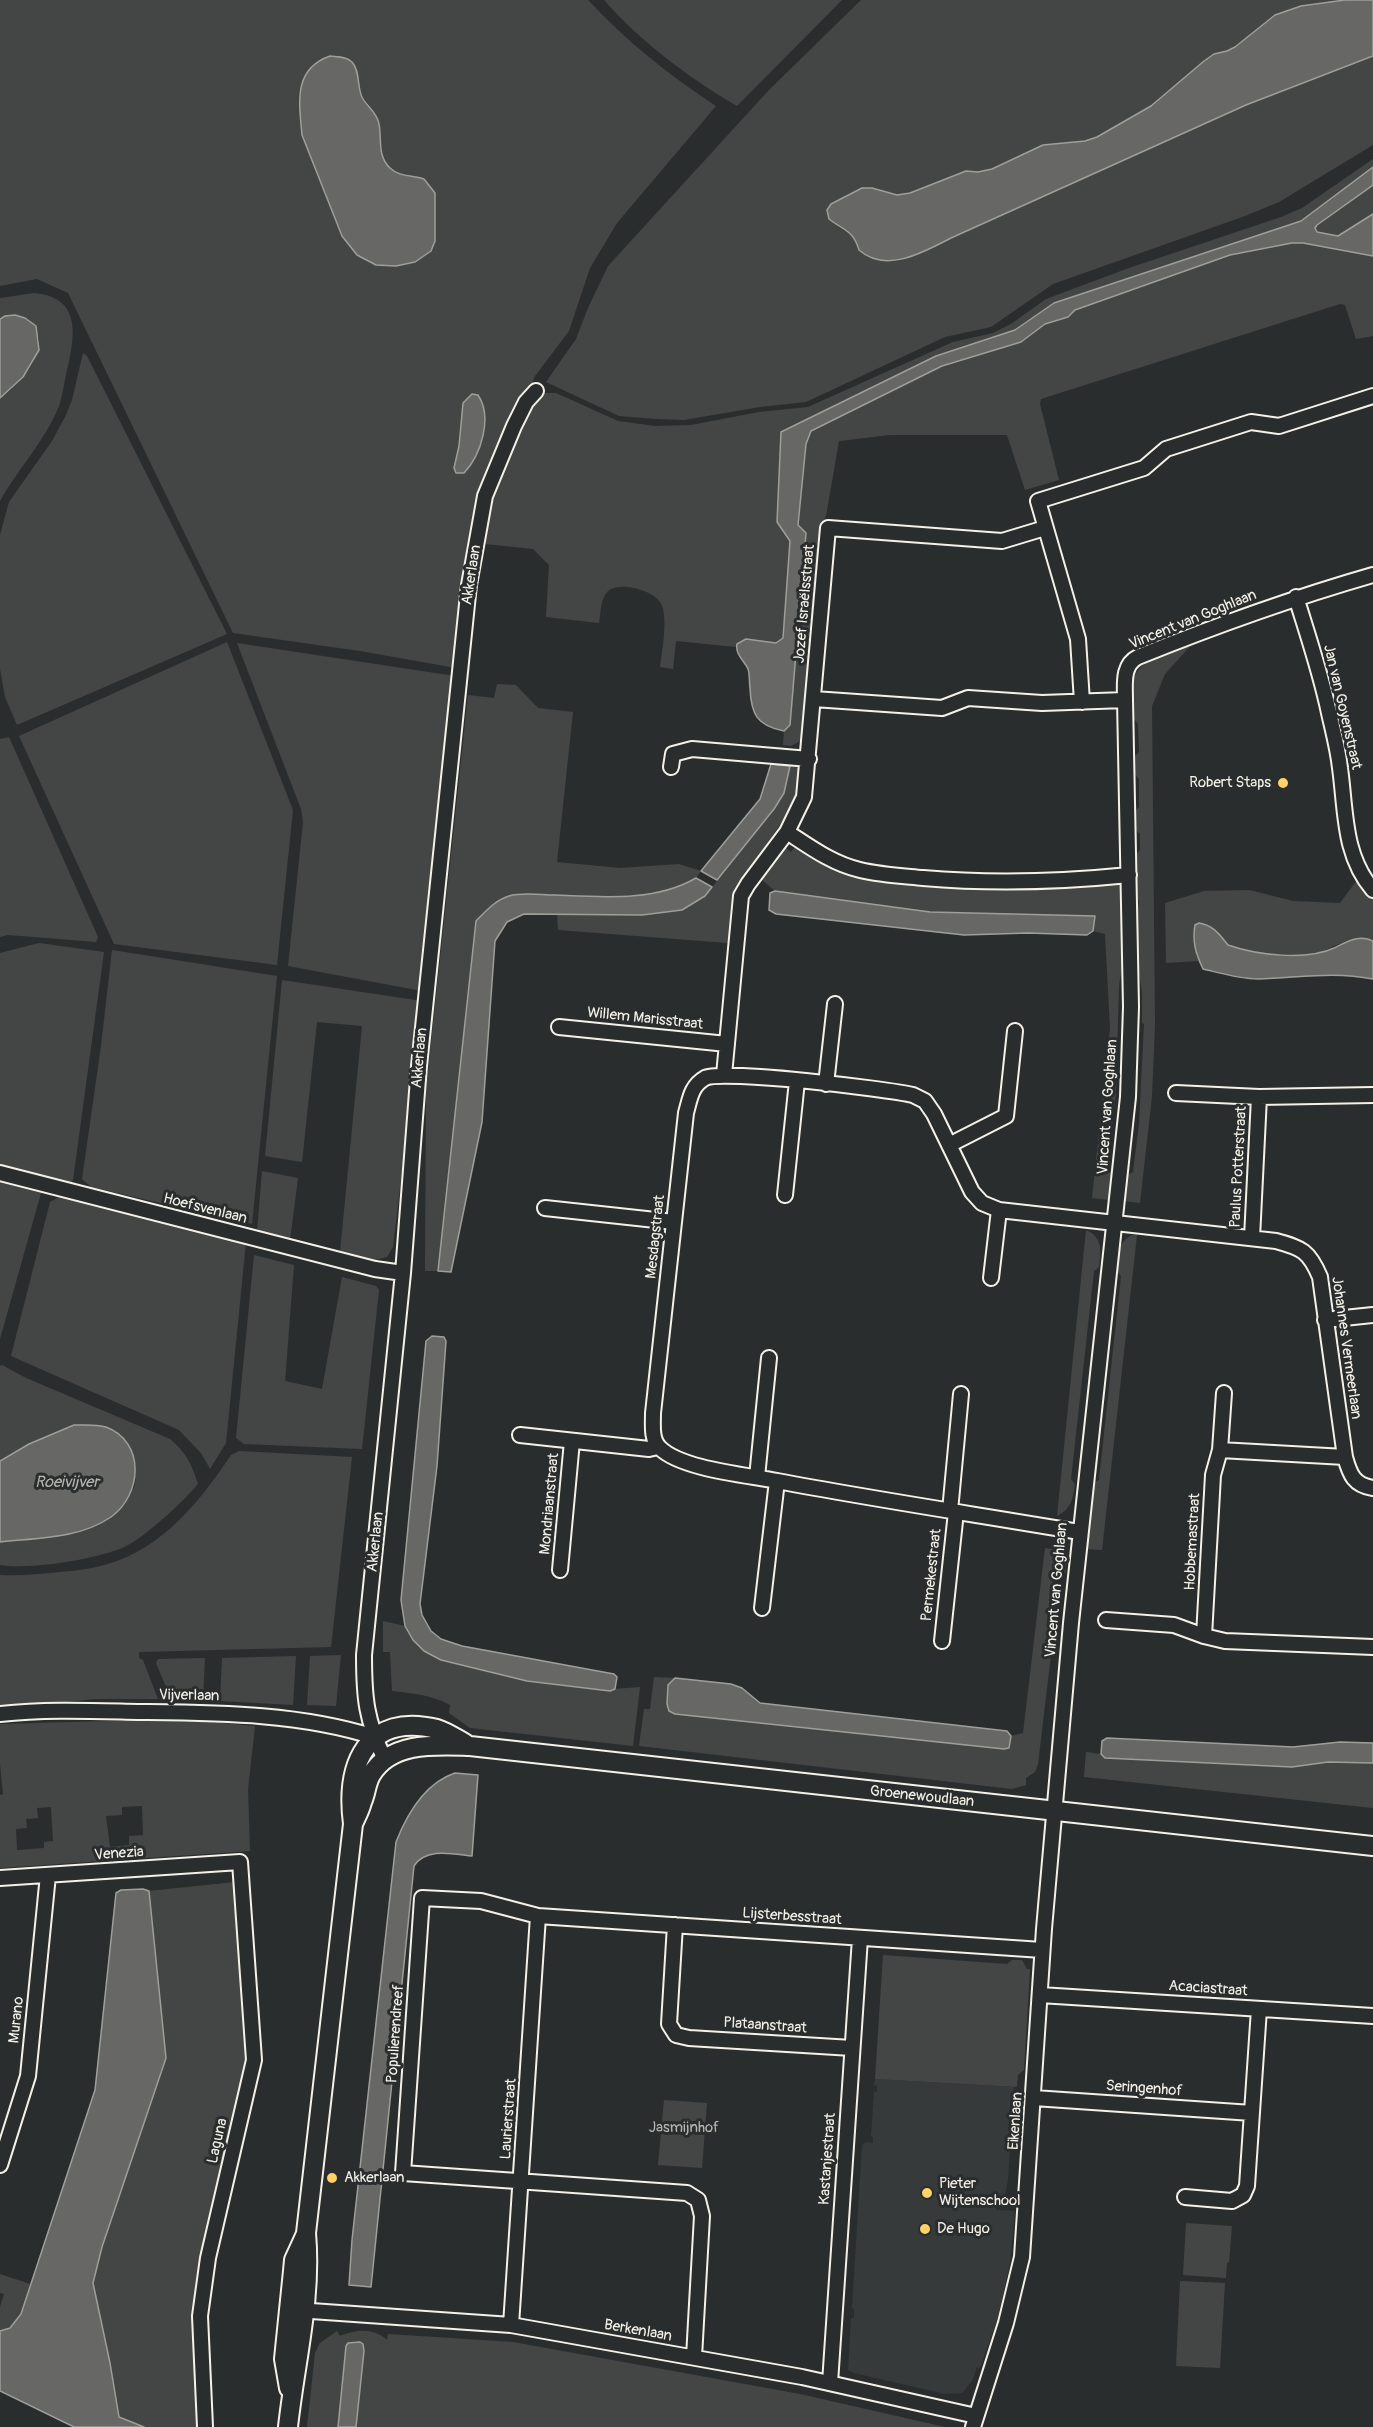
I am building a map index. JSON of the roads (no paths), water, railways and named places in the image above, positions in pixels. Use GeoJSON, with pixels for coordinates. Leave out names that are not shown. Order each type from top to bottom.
{"type":"FeatureCollection","features":[{"type":"Feature","properties":{"kind":"street","name":"Akkerlaan"},"geometry":{"type":"LineString","coordinates":[[385,1760],[374,1737],[364,1699],[364,1655],[404,1273],[419,1066],[469,585],[485,496],[514,426],[526,402],[536,391]]}},
{"type":"Feature","properties":{"kind":"street"},"geometry":{"type":"LineString","coordinates":[[1082,702],[1078,639],[1038,501],[1144,468],[1166,449],[1251,422],[1279,426],[1373,396]]}},
{"type":"Feature","properties":{"kind":"street","name":"Jozef Israëlsstraat"},"geometry":{"type":"LineString","coordinates":[[724,1076],[741,896],[787,832],[804,797],[828,528],[1002,541],[1045,528]]}},
{"type":"Feature","properties":{"kind":"street","name":"Vincent van Goghlaan"},"geometry":{"type":"LineString","coordinates":[[1054,1811],[1079,1532],[1128,1097],[1131,1007],[1125,678],[1131,660],[1209,628],[1296,597],[1373,575]]}},
{"type":"Feature","properties":{"kind":"street","name":"Jan van Goyenstraat"},"geometry":{"type":"LineString","coordinates":[[1296,597],[1329,713],[1340,766],[1348,842],[1362,878],[1373,890]]}},
{"type":"Feature","properties":{"kind":"street"},"geometry":{"type":"LineString","coordinates":[[814,699],[942,708],[968,698],[1042,704],[1125,700]]}},
{"type":"Feature","properties":{"kind":"street"},"geometry":{"type":"LineString","coordinates":[[671,767],[673,754],[692,749],[809,759]]}},
{"type":"Feature","properties":{"kind":"street"},"geometry":{"type":"LineString","coordinates":[[787,832],[825,857],[858,870],[884,874],[1002,883],[1051,882],[1129,874]]}},
{"type":"Feature","properties":{"kind":"street"},"geometry":{"type":"LineString","coordinates":[[826,1084],[835,1004]]}},
{"type":"Feature","properties":{"kind":"street","name":"Willem Marisstraat"},"geometry":{"type":"LineString","coordinates":[[559,1027],[727,1044]]}},
{"type":"Feature","properties":{"kind":"street"},"geometry":{"type":"LineString","coordinates":[[949,1145],[1006,1116],[1015,1031]]}},
{"type":"Feature","properties":{"kind":"street","name":"Mesdagstraat"},"geometry":{"type":"LineString","coordinates":[[658,1447],[652,1433],[653,1413],[686,1113],[692,1089],[706,1077],[798,1081],[913,1095],[925,1101],[934,1114],[972,1192],[982,1203],[999,1210],[1114,1222]]}},
{"type":"Feature","properties":{"kind":"street"},"geometry":{"type":"LineString","coordinates":[[785,1195],[798,1081]]}},
{"type":"Feature","properties":{"kind":"street","name":"Paulus Potterstraat"},"geometry":{"type":"LineString","coordinates":[[1176,1093],[1258,1098],[1373,1095]]}},
{"type":"Feature","properties":{"kind":"street","name":"Paulus Potterstraat"},"geometry":{"type":"LineString","coordinates":[[1252,1238],[1258,1098]]}},
{"type":"Feature","properties":{"kind":"street","name":"Hoefsvenlaan"},"geometry":{"type":"LineString","coordinates":[[0,1173],[375,1269],[404,1273]]}},
{"type":"Feature","properties":{"kind":"street"},"geometry":{"type":"LineString","coordinates":[[545,1208],[674,1222]]}},
{"type":"Feature","properties":{"kind":"street"},"geometry":{"type":"LineString","coordinates":[[992,1278],[999,1210]]}},
{"type":"Feature","properties":{"kind":"street","name":"Johannes Vermeerlaan"},"geometry":{"type":"LineString","coordinates":[[1114,1222],[1252,1238],[1299,1247],[1313,1260],[1320,1276],[1345,1457],[1350,1476],[1361,1486],[1373,1488]]}},
{"type":"Feature","properties":{"kind":"street"},"geometry":{"type":"LineString","coordinates":[[1325,1320],[1373,1315]]}},
{"type":"Feature","properties":{"kind":"street"},"geometry":{"type":"LineString","coordinates":[[757,1477],[770,1358]]}},
{"type":"Feature","properties":{"kind":"street","name":"Hobbemastraat"},"geometry":{"type":"LineString","coordinates":[[1204,1636],[1213,1475],[1220,1450],[1224,1393]]}},
{"type":"Feature","properties":{"kind":"street","name":"Permekestraat"},"geometry":{"type":"LineString","coordinates":[[942,1641],[961,1394]]}},
{"type":"Feature","properties":{"kind":"street","name":"Mondriaanstraat"},"geometry":{"type":"LineString","coordinates":[[520,1435],[649,1449],[658,1447]]}},
{"type":"Feature","properties":{"kind":"street","name":"Mondriaanstraat"},"geometry":{"type":"LineString","coordinates":[[560,1570],[572,1441]]}},
{"type":"Feature","properties":{"kind":"street"},"geometry":{"type":"LineString","coordinates":[[658,1447],[685,1462],[757,1477],[1079,1532]]}},
{"type":"Feature","properties":{"kind":"street"},"geometry":{"type":"LineString","coordinates":[[1220,1450],[1345,1457]]}},
{"type":"Feature","properties":{"kind":"street"},"geometry":{"type":"LineString","coordinates":[[762,1608],[777,1481]]}},
{"type":"Feature","properties":{"kind":"street"},"geometry":{"type":"LineString","coordinates":[[1106,1620],[1174,1625],[1225,1641],[1373,1647]]}},
{"type":"Feature","properties":{"kind":"street","name":"Vijverlaan"},"geometry":{"type":"LineString","coordinates":[[0,1713],[33,1710],[217,1713],[340,1726],[374,1737]]}},
{"type":"Feature","properties":{"kind":"street","name":"Groenewoudlaan"},"geometry":{"type":"LineString","coordinates":[[374,1737],[400,1726],[422,1727],[438,1729],[470,1746]]}},
{"type":"Feature","properties":{"kind":"street"},"geometry":{"type":"LineString","coordinates":[[353,1824],[349,1799],[355,1764],[374,1737]]}},
{"type":"Feature","properties":{"kind":"street","name":"Groenewoudlaan"},"geometry":{"type":"LineString","coordinates":[[385,1760],[414,1748],[438,1744],[470,1746],[1373,1846]]}},
{"type":"Feature","properties":{"kind":"street"},"geometry":{"type":"LineString","coordinates":[[288,2427],[291,2398],[299,2362],[297,2310],[309,2261],[306,2233],[353,1824],[370,1776],[385,1760]]}},
{"type":"Feature","properties":{"kind":"street","name":"Eikenlaan"},"geometry":{"type":"LineString","coordinates":[[975,2422],[1018,2279],[1025,2228],[1042,1950],[1054,1811]]}},
{"type":"Feature","properties":{"kind":"street","name":"Venezia"},"geometry":{"type":"LineString","coordinates":[[0,1878],[240,1862]]}},
{"type":"Feature","properties":{"kind":"street","name":"Laguna"},"geometry":{"type":"LineString","coordinates":[[205,2427],[200,2316],[208,2258],[254,2060],[240,1862]]}},
{"type":"Feature","properties":{"kind":"street","name":"Murano"},"geometry":{"type":"LineString","coordinates":[[0,2165],[28,2076],[48,1875]]}},
{"type":"Feature","properties":{"kind":"street","name":"Populierendreef"},"geometry":{"type":"LineString","coordinates":[[521,2183],[403,2173],[422,1898],[482,1901],[538,1916]]}},
{"type":"Feature","properties":{"kind":"street","name":"Lijsterbesstraat"},"geometry":{"type":"LineString","coordinates":[[538,1916],[1042,1950]]}},
{"type":"Feature","properties":{"kind":"street","name":"Laurierstraat"},"geometry":{"type":"LineString","coordinates":[[511,2325],[538,1916]]}},
{"type":"Feature","properties":{"kind":"street","name":"Plataanstraat"},"geometry":{"type":"LineString","coordinates":[[675,1925],[669,2024],[676,2034],[689,2038],[852,2048]]}},
{"type":"Feature","properties":{"kind":"street","name":"Kastanjestraat"},"geometry":{"type":"LineString","coordinates":[[830,2383],[860,1938]]}},
{"type":"Feature","properties":{"kind":"street","name":"Acaciastraat"},"geometry":{"type":"LineString","coordinates":[[1040,1995],[1373,2016]]}},
{"type":"Feature","properties":{"kind":"street"},"geometry":{"type":"LineString","coordinates":[[1185,2197],[1232,2201],[1243,2195],[1247,2186],[1259,2009]]}},
{"type":"Feature","properties":{"kind":"street","name":"Seringenhof"},"geometry":{"type":"LineString","coordinates":[[1034,2098],[1252,2113]]}},
{"type":"Feature","properties":{"kind":"street"},"geometry":{"type":"LineString","coordinates":[[521,2183],[687,2193],[698,2200],[702,2216],[694,2357]]}},
{"type":"Feature","properties":{"kind":"street","name":"Berkenlaan"},"geometry":{"type":"LineString","coordinates":[[297,2310],[511,2325],[830,2383],[975,2422]]}},
{"type":"Feature","properties":{"kind":"water"},"geometry":{"type":"Polygon","coordinates":[[[1345,0],[1373,0],[1373,56],[1246,105],[929,249],[893,260],[870,257],[859,250],[854,238],[847,231],[829,219],[827,210],[831,204],[862,188],[872,188],[897,195],[910,193],[966,171],[978,172],[992,169],[1043,145],[1085,141],[1097,137],[1151,106],[1204,61],[1214,54],[1235,47],[1275,15],[1301,6],[1345,0]]]}},
{"type":"Feature","properties":{"kind":"water"},"geometry":{"type":"Polygon","coordinates":[[[330,56],[347,59],[355,65],[362,97],[378,120],[382,153],[386,163],[397,173],[424,179],[435,193],[435,241],[431,251],[415,262],[396,266],[376,265],[357,255],[342,236],[302,135],[300,111],[304,78],[318,62],[330,56]]]}},
{"type":"Feature","properties":{"kind":"water"},"geometry":{"type":"Polygon","coordinates":[[[1373,167],[1373,185],[1315,228],[1317,232],[1338,236],[1373,214],[1373,256],[1303,243],[1230,255],[1075,310],[1068,317],[1045,324],[1021,342],[942,366],[811,431],[806,444],[798,525],[806,533],[790,725],[784,731],[775,729],[767,726],[757,717],[752,705],[749,671],[739,654],[737,644],[746,639],[776,643],[783,638],[790,541],[777,522],[781,432],[936,356],[1015,330],[1054,303],[1301,221],[1373,167]]]}},
{"type":"Feature","properties":{"kind":"water"},"geometry":{"type":"Polygon","coordinates":[[[15,315],[25,318],[36,326],[39,350],[23,377],[0,398],[0,319],[15,315]]]}},
{"type":"Feature","properties":{"kind":"water"},"geometry":{"type":"Polygon","coordinates":[[[472,394],[478,395],[485,414],[483,436],[470,465],[464,473],[456,473],[454,468],[459,446],[463,403],[472,394]]]}},
{"type":"Feature","properties":{"kind":"water"},"geometry":{"type":"Polygon","coordinates":[[[771,764],[790,766],[784,793],[774,809],[717,880],[701,871],[760,799],[771,764]]]}},
{"type":"Feature","properties":{"kind":"water"},"geometry":{"type":"Polygon","coordinates":[[[696,878],[712,887],[705,896],[682,910],[642,915],[524,914],[507,922],[495,941],[482,1122],[451,1272],[438,1271],[476,921],[495,903],[514,895],[627,896],[663,891],[696,878]]]}},
{"type":"Feature","properties":{"kind":"water"},"geometry":{"type":"Polygon","coordinates":[[[775,891],[930,912],[1095,916],[1093,931],[1087,935],[1028,933],[964,935],[776,914],[769,910],[770,893],[775,891]]]}},
{"type":"Feature","properties":{"kind":"water"},"geometry":{"type":"Polygon","coordinates":[[[1199,923],[1212,928],[1228,945],[1267,954],[1310,954],[1323,952],[1353,940],[1368,939],[1373,941],[1373,979],[1330,975],[1251,979],[1203,969],[1194,942],[1195,925],[1199,923]]]}},
{"type":"Feature","properties":{"kind":"water"},"geometry":{"type":"Polygon","coordinates":[[[432,1336],[444,1337],[446,1341],[437,1466],[420,1604],[422,1615],[431,1631],[441,1639],[462,1646],[614,1674],[617,1677],[615,1689],[610,1691],[527,1681],[441,1660],[424,1651],[413,1640],[405,1626],[401,1600],[426,1341],[432,1336]]]}},
{"type":"Feature","properties":{"kind":"water","name":"Roeivijver"},"geometry":{"type":"Polygon","coordinates":[[[74,1425],[106,1427],[119,1434],[128,1444],[135,1469],[134,1483],[129,1496],[111,1517],[85,1530],[72,1534],[0,1542],[0,1461],[29,1444],[74,1425]]]}},
{"type":"Feature","properties":{"kind":"water"},"geometry":{"type":"Polygon","coordinates":[[[675,1678],[731,1684],[742,1688],[760,1703],[1007,1731],[1011,1736],[1009,1748],[675,1714],[669,1711],[667,1704],[668,1685],[675,1678]]]}},
{"type":"Feature","properties":{"kind":"water"},"geometry":{"type":"Polygon","coordinates":[[[1107,1738],[1293,1747],[1340,1742],[1373,1743],[1373,1763],[1328,1762],[1292,1767],[1105,1758],[1101,1754],[1102,1741],[1107,1738]]]}},
{"type":"Feature","properties":{"kind":"water"},"geometry":{"type":"Polygon","coordinates":[[[455,1773],[478,1775],[472,1856],[433,1854],[425,1856],[414,1866],[371,2287],[349,2285],[396,1842],[418,1801],[435,1784],[455,1773]]]}},
{"type":"Feature","properties":{"kind":"water"},"geometry":{"type":"Polygon","coordinates":[[[121,1890],[149,1891],[166,2058],[102,2247],[93,2283],[119,2417],[144,2427],[74,2427],[0,2391],[0,2331],[10,2328],[21,2314],[95,2090],[116,1893],[121,1890]]]}},
{"type":"Feature","properties":{"kind":"water"},"geometry":{"type":"Polygon","coordinates":[[[348,2343],[363,2344],[364,2351],[356,2427],[338,2427],[346,2346],[348,2343]]]}},
{"type":"Feature","properties":{"kind":"place","name":"Robert Staps"},"geometry":{"type":"Point","coordinates":[1283,783]}},
{"type":"Feature","properties":{"kind":"place","name":"Akkerlaan"},"geometry":{"type":"Point","coordinates":[332,2178]}},
{"type":"Feature","properties":{"kind":"place","name":"Pieter Wijtenschool"},"geometry":{"type":"Point","coordinates":[927,2193]}},
{"type":"Feature","properties":{"kind":"place","name":"De Hugo"},"geometry":{"type":"Point","coordinates":[925,2229]}},
{"type":"Feature","properties":{"kind":"park label","name":"Jasmijnhof"},"geometry":{"type":"Point","coordinates":[684,2128]}}]}
